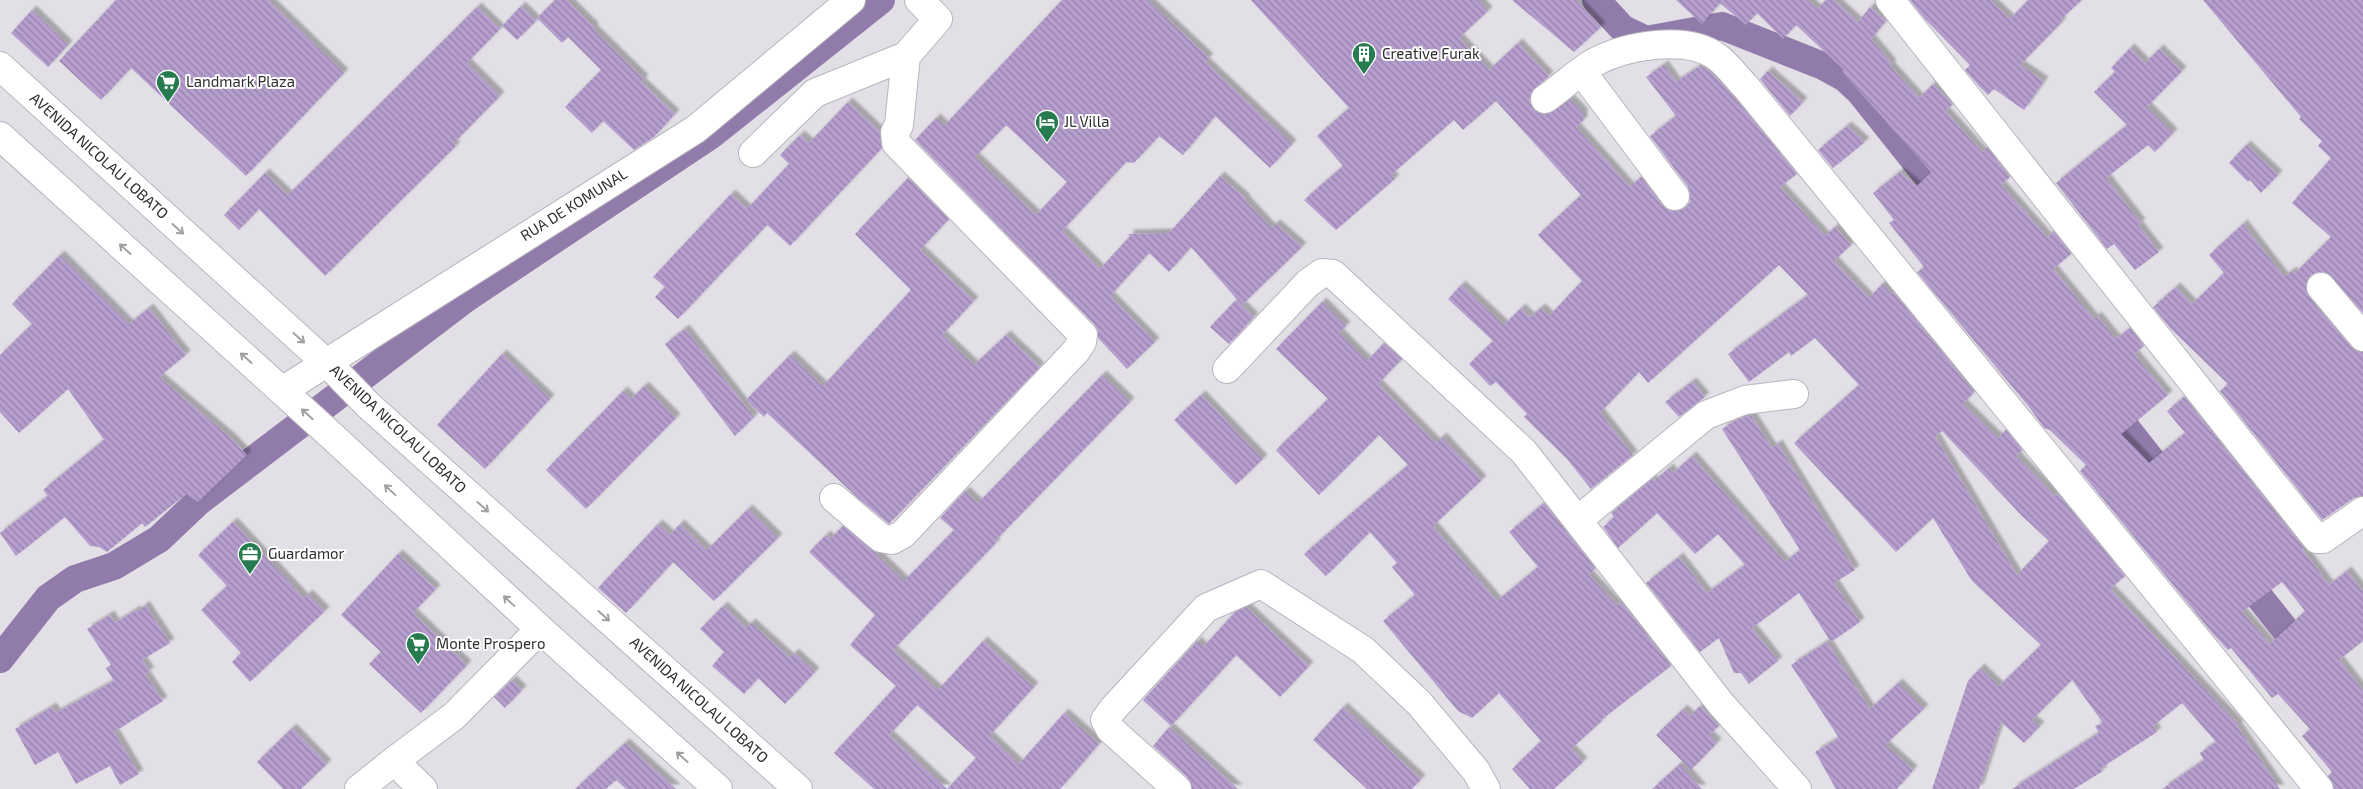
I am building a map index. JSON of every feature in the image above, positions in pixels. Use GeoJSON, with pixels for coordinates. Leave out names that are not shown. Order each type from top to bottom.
{"type":"FeatureCollection","features":[{"type":"Feature","properties":{"kind":"street","name":"RUA DE KOMUNAL"},"geometry":{"type":"LineString","coordinates":[[282,391],[330,366],[696,129],[851,0]]}},
{"type":"Feature","properties":{"kind":"street"},"geometry":{"type":"LineString","coordinates":[[754,153],[815,93],[906,56],[938,19],[919,0]]}},
{"type":"Feature","properties":{"kind":"street"},"geometry":{"type":"LineString","coordinates":[[1890,0],[2313,534],[2318,539],[2323,539],[2363,510]]}},
{"type":"Feature","properties":{"kind":"street"},"geometry":{"type":"LineString","coordinates":[[1546,100],[1594,63],[1623,50],[1654,46],[1688,45],[1716,56],[1746,88],[2320,789]]}},
{"type":"Feature","properties":{"kind":"street"},"geometry":{"type":"LineString","coordinates":[[834,498],[881,538],[892,540],[903,534],[1076,351],[1084,335],[896,143],[895,132],[899,125],[906,56]]}},
{"type":"Feature","properties":{"kind":"street","name":"AVENIDA NICOLAU LOBATO"},"geometry":{"type":"LineString","coordinates":[[0,66],[330,366],[368,405],[798,789]]}},
{"type":"Feature","properties":{"kind":"street"},"geometry":{"type":"LineString","coordinates":[[1582,72],[1675,196]]}},
{"type":"Feature","properties":{"kind":"street"},"geometry":{"type":"LineString","coordinates":[[4,145],[333,436],[540,629],[718,789]]}},
{"type":"Feature","properties":{"kind":"street"},"geometry":{"type":"LineString","coordinates":[[1227,369],[1308,283],[1322,273],[1333,274],[1524,452],[1721,704],[1797,789]]}},
{"type":"Feature","properties":{"kind":"street"},"geometry":{"type":"LineString","coordinates":[[2321,287],[2363,337]]}},
{"type":"Feature","properties":{"kind":"street"},"geometry":{"type":"LineString","coordinates":[[1578,520],[1706,415],[1746,400],[1794,394]]}},
{"type":"Feature","properties":{"kind":"street"},"geometry":{"type":"LineString","coordinates":[[1177,789],[1110,729],[1105,720],[1112,709],[1206,608],[1261,584],[1363,650],[1419,703],[1476,771],[1486,789]]}},
{"type":"Feature","properties":{"kind":"street"},"geometry":{"type":"LineString","coordinates":[[359,789],[472,701],[540,629]]}},
{"type":"Feature","properties":{"kind":"street"},"geometry":{"type":"LineString","coordinates":[[394,760],[423,789]]}},
{"type":"Feature","properties":{"kind":"building"},"geometry":{"type":"Polygon","coordinates":[[[116,0],[268,0],[344,73],[246,176],[131,68],[101,100],[59,61],[116,0]]]}},
{"type":"Feature","properties":{"kind":"building"},"geometry":{"type":"Polygon","coordinates":[[[555,0],[567,0],[594,27],[593,29],[644,79],[641,82],[675,114],[654,137],[634,150],[603,121],[592,133],[565,107],[601,70],[568,37],[562,43],[537,18],[555,0]]]}},
{"type":"Feature","properties":{"kind":"building"},"geometry":{"type":"Polygon","coordinates":[[[1062,0],[1147,0],[1209,58],[1205,62],[1292,144],[1270,168],[1215,116],[1183,155],[1159,136],[1134,163],[1126,162],[1062,231],[1100,269],[1130,236],[1128,234],[1169,233],[1220,176],[1246,199],[1271,228],[1276,224],[1302,247],[1242,305],[1191,247],[1169,272],[1149,253],[1110,296],[1155,342],[1127,369],[1098,338],[1098,331],[1094,324],[915,140],[936,118],[944,126],[1062,0]],[[1006,125],[975,157],[1036,215],[1067,182],[1006,125]]]}},
{"type":"Feature","properties":{"kind":"building"},"geometry":{"type":"Polygon","coordinates":[[[1251,0],[1478,0],[1488,11],[1459,38],[1489,70],[1518,43],[1549,76],[1531,92],[1529,100],[1533,109],[1539,113],[1547,114],[1570,99],[1583,113],[1583,121],[1576,127],[1630,187],[1641,177],[1662,205],[1669,210],[1677,211],[1685,208],[1690,202],[1690,194],[1688,187],[1650,136],[1676,116],[1646,77],[1664,65],[1676,82],[1700,66],[1708,70],[1734,97],[1797,174],[1780,187],[1825,236],[1835,227],[1851,245],[1834,261],[1869,298],[1882,284],[1892,294],[1893,292],[1974,392],[1963,404],[1998,438],[2006,430],[2022,450],[2016,456],[2055,496],[2058,494],[2125,576],[2110,589],[2239,725],[2237,726],[2280,789],[2162,789],[2204,760],[2200,753],[2216,742],[2182,703],[2153,726],[2157,732],[2101,768],[2103,771],[2074,789],[2012,789],[2099,733],[2095,726],[2103,723],[2072,680],[2032,720],[2040,726],[2024,743],[2001,722],[1979,789],[1932,789],[1968,681],[1980,668],[1999,686],[2041,645],[1972,581],[1933,518],[1896,552],[1794,443],[1859,385],[1815,338],[1791,356],[1789,352],[1749,382],[1728,354],[1808,295],[1779,265],[1648,383],[1639,372],[1600,413],[1633,455],[1591,489],[1567,459],[1524,417],[1527,414],[1496,382],[1490,386],[1469,364],[1493,341],[1448,299],[1461,285],[1504,325],[1521,308],[1530,317],[1541,308],[1549,316],[1582,281],[1538,235],[1581,195],[1496,101],[1463,130],[1454,120],[1391,175],[1395,179],[1336,230],[1304,200],[1343,166],[1317,136],[1349,108],[1251,0]],[[1942,431],[1935,436],[2017,575],[2049,541],[2022,516],[1942,431]]]}},
{"type":"Feature","properties":{"kind":"building"},"geometry":{"type":"Polygon","coordinates":[[[1512,0],[1576,0],[1601,27],[1574,52],[1512,0]]]}},
{"type":"Feature","properties":{"kind":"building"},"geometry":{"type":"Polygon","coordinates":[[[1676,0],[1807,0],[1817,9],[1826,0],[1834,0],[1858,22],[1870,7],[1886,21],[1871,39],[1892,64],[1890,66],[1919,98],[1933,84],[1953,104],[1945,111],[1982,152],[1987,147],[2010,177],[2001,185],[2047,237],[2054,232],[2071,254],[2053,269],[2094,319],[2097,316],[2116,339],[2130,328],[2144,346],[2134,354],[2168,395],[2121,434],[2149,463],[2185,433],[2167,411],[2184,397],[2304,548],[2302,549],[2329,585],[2347,571],[2363,591],[2363,641],[2339,660],[2363,691],[2363,789],[2334,789],[2328,776],[2332,772],[2302,736],[2310,729],[2278,694],[2272,698],[2231,648],[2228,650],[2213,634],[2080,471],[2086,465],[2050,430],[2044,428],[2029,407],[1917,272],[1924,267],[1889,223],[1894,220],[1873,193],[1900,172],[1917,186],[1931,172],[1842,72],[1844,70],[1796,25],[1783,39],[1757,13],[1746,25],[1720,3],[1702,24],[1676,0]],[[2282,582],[2242,612],[2270,644],[2305,611],[2282,582]]]}},
{"type":"Feature","properties":{"kind":"building"},"geometry":{"type":"Polygon","coordinates":[[[1910,0],[1990,0],[2010,19],[2028,0],[2082,0],[2060,20],[2062,22],[2020,65],[2044,81],[2024,110],[1994,89],[1988,95],[1965,70],[1970,65],[1924,18],[1910,0]]]}},
{"type":"Feature","properties":{"kind":"building"},"geometry":{"type":"Polygon","coordinates":[[[2203,0],[2363,0],[2363,313],[2327,273],[2319,272],[2311,275],[2307,281],[2306,289],[2309,297],[2351,347],[2363,352],[2363,496],[2354,498],[2322,520],[2220,391],[2228,384],[2172,330],[2153,307],[2176,287],[2192,304],[2224,273],[2209,255],[2243,224],[2284,277],[2292,271],[2294,274],[2331,237],[2292,203],[2331,158],[2318,146],[2322,141],[2299,119],[2301,117],[2203,0]]]}},
{"type":"Feature","properties":{"kind":"building"},"geometry":{"type":"Polygon","coordinates":[[[521,6],[536,21],[517,40],[502,26],[521,6]]]}},
{"type":"Feature","properties":{"kind":"building"},"geometry":{"type":"Polygon","coordinates":[[[477,7],[500,29],[467,63],[500,96],[453,144],[456,146],[325,276],[259,209],[239,230],[224,215],[265,173],[288,195],[477,7]]]}},
{"type":"Feature","properties":{"kind":"building"},"geometry":{"type":"Polygon","coordinates":[[[32,10],[68,45],[48,67],[11,33],[32,10]]]}},
{"type":"Feature","properties":{"kind":"building"},"geometry":{"type":"Polygon","coordinates":[[[2130,48],[2145,63],[2159,49],[2182,71],[2147,107],[2173,133],[2155,152],[2148,145],[2106,178],[2141,223],[2138,225],[2159,252],[2135,270],[2114,244],[2107,249],[2056,183],[2127,125],[2094,92],[2115,72],[2111,68],[2130,48]]]}},
{"type":"Feature","properties":{"kind":"building"},"geometry":{"type":"Polygon","coordinates":[[[1768,71],[1803,102],[1790,116],[1760,79],[1768,71]]]}},
{"type":"Feature","properties":{"kind":"building"},"geometry":{"type":"Polygon","coordinates":[[[848,102],[880,132],[882,148],[790,246],[767,225],[678,319],[655,297],[665,287],[653,277],[731,194],[747,209],[789,164],[780,155],[800,135],[809,143],[848,102]]]}},
{"type":"Feature","properties":{"kind":"building"},"geometry":{"type":"Polygon","coordinates":[[[1847,126],[1865,142],[1833,168],[1818,150],[1847,126]]]}},
{"type":"Feature","properties":{"kind":"building"},"geometry":{"type":"Polygon","coordinates":[[[2246,145],[2278,175],[2261,193],[2250,180],[2248,182],[2229,163],[2246,145]]]}},
{"type":"Feature","properties":{"kind":"building"},"geometry":{"type":"Polygon","coordinates":[[[908,178],[949,219],[920,250],[974,301],[942,335],[974,365],[1006,335],[1040,367],[889,524],[860,500],[767,413],[764,417],[746,400],[790,355],[823,386],[911,290],[855,234],[908,178]]]}},
{"type":"Feature","properties":{"kind":"building"},"geometry":{"type":"Polygon","coordinates":[[[60,255],[129,324],[149,308],[186,355],[159,377],[232,439],[247,455],[198,502],[186,494],[145,527],[142,523],[107,552],[99,547],[90,546],[65,517],[16,556],[0,533],[48,496],[43,490],[104,440],[68,389],[19,433],[0,412],[0,355],[32,324],[12,304],[60,255]]]}},
{"type":"Feature","properties":{"kind":"building"},"geometry":{"type":"Polygon","coordinates":[[[1236,300],[1254,317],[1229,344],[1210,327],[1236,300]]]}},
{"type":"Feature","properties":{"kind":"building"},"geometry":{"type":"Polygon","coordinates":[[[1322,302],[1346,326],[1339,333],[1367,361],[1384,343],[1402,359],[1378,384],[1436,443],[1442,437],[1482,480],[1433,526],[1497,601],[1538,567],[1509,532],[1544,503],[1595,568],[1589,575],[1617,605],[1621,602],[1671,666],[1601,720],[1571,749],[1583,762],[1554,789],[1530,789],[1512,769],[1541,741],[1499,693],[1472,718],[1458,711],[1383,621],[1415,595],[1392,567],[1397,563],[1370,532],[1326,576],[1304,554],[1408,465],[1379,435],[1319,495],[1276,450],[1328,399],[1276,349],[1322,302]]]}},
{"type":"Feature","properties":{"kind":"building"},"geometry":{"type":"Polygon","coordinates":[[[685,329],[754,417],[735,436],[665,344],[685,329]]]}},
{"type":"Feature","properties":{"kind":"building"},"geometry":{"type":"Polygon","coordinates":[[[502,354],[550,399],[485,469],[437,425],[502,354]]]}},
{"type":"Feature","properties":{"kind":"building"},"geometry":{"type":"Polygon","coordinates":[[[1102,375],[1130,402],[995,541],[996,543],[893,650],[938,690],[983,641],[1034,687],[989,736],[1019,764],[1064,713],[1099,744],[1060,789],[874,789],[834,753],[896,686],[850,645],[875,615],[809,552],[826,535],[830,539],[843,526],[877,553],[904,581],[954,530],[940,518],[965,491],[978,503],[1102,375]],[[917,705],[889,735],[947,789],[976,758],[917,705]]]}},
{"type":"Feature","properties":{"kind":"building"},"geometry":{"type":"Polygon","coordinates":[[[1692,382],[1705,397],[1679,417],[1665,402],[1692,382]]]}},
{"type":"Feature","properties":{"kind":"building"},"geometry":{"type":"Polygon","coordinates":[[[644,386],[676,418],[586,509],[546,470],[623,391],[631,399],[644,386]]]}},
{"type":"Feature","properties":{"kind":"building"},"geometry":{"type":"Polygon","coordinates":[[[1201,395],[1263,459],[1236,485],[1174,420],[1201,395]]]}},
{"type":"Feature","properties":{"kind":"building"},"geometry":{"type":"Polygon","coordinates":[[[1751,415],[1772,448],[1778,444],[1855,570],[1834,583],[1860,622],[1831,642],[1799,593],[1752,628],[1778,661],[1749,684],[1741,673],[1734,673],[1719,638],[1700,652],[1646,583],[1679,557],[1707,593],[1745,565],[1718,534],[1695,554],[1657,513],[1618,548],[1603,527],[1614,517],[1611,513],[1652,479],[1654,481],[1669,468],[1673,473],[1692,456],[1785,562],[1800,550],[1722,429],[1736,420],[1751,415]]]}},
{"type":"Feature","properties":{"kind":"building"},"geometry":{"type":"Polygon","coordinates":[[[748,509],[778,538],[714,601],[673,562],[626,613],[598,588],[658,524],[670,535],[680,524],[707,550],[748,509]]]}},
{"type":"Feature","properties":{"kind":"building"},"geometry":{"type":"Polygon","coordinates":[[[233,522],[304,598],[308,594],[325,611],[250,682],[232,662],[241,653],[201,610],[227,586],[198,555],[233,522]]]}},
{"type":"Feature","properties":{"kind":"building"},"geometry":{"type":"Polygon","coordinates":[[[398,554],[436,589],[413,613],[467,665],[421,713],[369,664],[381,652],[341,615],[398,554]]]}},
{"type":"Feature","properties":{"kind":"building"},"geometry":{"type":"Polygon","coordinates":[[[145,605],[170,643],[142,660],[150,672],[145,674],[163,701],[114,732],[139,774],[120,785],[110,766],[76,784],[58,752],[35,765],[15,729],[52,707],[56,713],[114,681],[106,668],[111,665],[87,629],[110,615],[115,623],[136,610],[138,612],[145,605]]]}},
{"type":"Feature","properties":{"kind":"building"},"geometry":{"type":"Polygon","coordinates":[[[723,606],[746,628],[751,623],[790,658],[794,653],[815,672],[785,704],[758,678],[744,694],[712,666],[724,652],[700,629],[723,606]]]}},
{"type":"Feature","properties":{"kind":"building"},"geometry":{"type":"Polygon","coordinates":[[[1246,607],[1309,666],[1280,697],[1236,655],[1171,726],[1143,700],[1197,641],[1203,647],[1235,612],[1246,607]]]}},
{"type":"Feature","properties":{"kind":"building"},"geometry":{"type":"Polygon","coordinates":[[[1827,642],[1870,709],[1898,683],[1924,709],[1885,745],[1913,770],[1897,789],[1836,789],[1815,752],[1839,738],[1791,665],[1827,642]]]}},
{"type":"Feature","properties":{"kind":"building"},"geometry":{"type":"Polygon","coordinates":[[[512,680],[522,690],[505,708],[494,697],[512,680]]]}},
{"type":"Feature","properties":{"kind":"building"},"geometry":{"type":"Polygon","coordinates":[[[1700,706],[1719,726],[1709,735],[1717,743],[1691,770],[1656,735],[1683,709],[1690,716],[1700,706]]]}},
{"type":"Feature","properties":{"kind":"building"},"geometry":{"type":"Polygon","coordinates":[[[1343,707],[1421,779],[1412,789],[1367,789],[1313,740],[1343,707]]]}},
{"type":"Feature","properties":{"kind":"building"},"geometry":{"type":"Polygon","coordinates":[[[1169,727],[1238,789],[1192,789],[1187,777],[1153,746],[1169,727]]]}},
{"type":"Feature","properties":{"kind":"building"},"geometry":{"type":"Polygon","coordinates":[[[292,728],[327,764],[301,789],[283,789],[257,762],[292,728]]]}},
{"type":"Feature","properties":{"kind":"building"},"geometry":{"type":"Polygon","coordinates":[[[625,743],[676,789],[626,789],[616,780],[606,789],[575,789],[625,743]]]}},
{"type":"Feature","properties":{"kind":"building"},"geometry":{"type":"Polygon","coordinates":[[[1680,764],[1702,789],[1652,789],[1680,764]]]}},
{"type":"Feature","properties":{"kind":"waterway"},"geometry":{"type":"LineString","coordinates":[[0,659],[48,598],[75,579],[114,566],[159,539],[198,502],[465,299],[711,135],[881,0]]}},
{"type":"Feature","properties":{"kind":"waterway"},"geometry":{"type":"LineString","coordinates":[[1596,0],[1623,29],[1646,40],[1722,26],[1823,66],[1845,78],[1860,92],[1950,205]]}},
{"type":"Feature","properties":{"kind":"waterway"},"geometry":{"type":"LineString","coordinates":[[2104,400],[2175,490]]}},
{"type":"Feature","properties":{"kind":"waterway"},"geometry":{"type":"LineString","coordinates":[[2237,569],[2308,658]]}},
{"type":"Feature","properties":{"kind":"place","name":"Creative Furak"},"geometry":{"type":"Point","coordinates":[1364,75]}},
{"type":"Feature","properties":{"kind":"place","name":"Landmark Plaza"},"geometry":{"type":"Point","coordinates":[168,103]}},
{"type":"Feature","properties":{"kind":"place","name":"JL Villa"},"geometry":{"type":"Point","coordinates":[1047,143]}},
{"type":"Feature","properties":{"kind":"place","name":"Guardamor"},"geometry":{"type":"Point","coordinates":[250,575]}},
{"type":"Feature","properties":{"kind":"place","name":"Monte Prospero"},"geometry":{"type":"Point","coordinates":[418,665]}}]}
